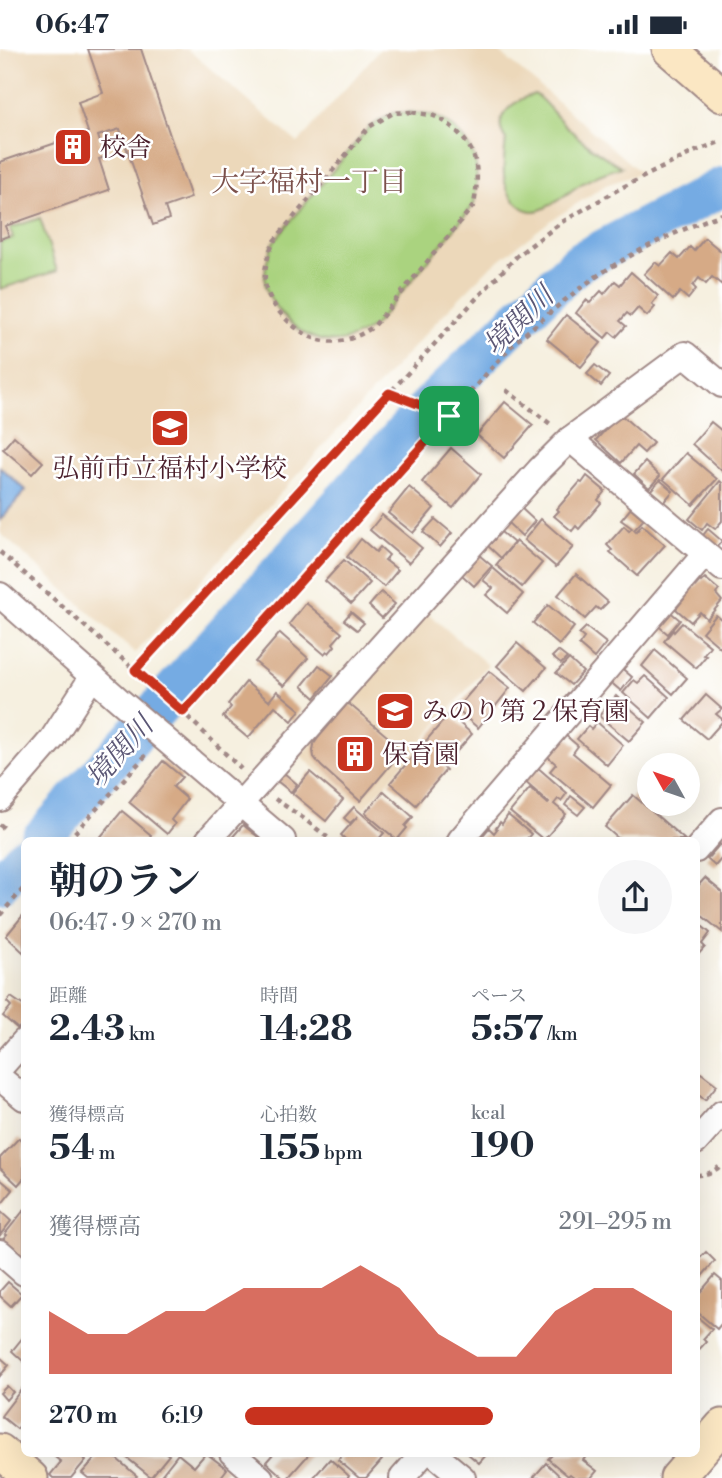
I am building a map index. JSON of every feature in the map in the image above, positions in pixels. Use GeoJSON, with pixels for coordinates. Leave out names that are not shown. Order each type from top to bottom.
{"type":"FeatureCollection","features":[{"type":"Feature","properties":{"kind":"street"},"geometry":{"type":"LineString","coordinates":[[669,49],[722,95]]}},
{"type":"Feature","properties":{"kind":"street"},"geometry":{"type":"LineString","coordinates":[[211,837],[539,470],[570,439],[685,354],[722,386]]}},
{"type":"Feature","properties":{"kind":"street"},"geometry":{"type":"LineString","coordinates":[[463,837],[714,561],[570,439]]}},
{"type":"Feature","properties":{"kind":"street"},"geometry":{"type":"LineString","coordinates":[[0,595],[280,837]]}},
{"type":"Feature","properties":{"kind":"street"},"geometry":{"type":"LineString","coordinates":[[0,799],[52,739],[92,677]]}},
{"type":"Feature","properties":{"kind":"street"},"geometry":{"type":"LineString","coordinates":[[700,845],[722,820]]}},
{"type":"Feature","properties":{"kind":"street"},"geometry":{"type":"LineString","coordinates":[[0,1068],[21,1044]]}},
{"type":"Feature","properties":{"kind":"street"},"geometry":{"type":"LineString","coordinates":[[0,1078],[21,1096]]}},
{"type":"Feature","properties":{"kind":"street"},"geometry":{"type":"LineString","coordinates":[[700,1137],[722,1112]]}},
{"type":"Feature","properties":{"kind":"street"},"geometry":{"type":"LineString","coordinates":[[0,1252],[21,1270]]}},
{"type":"Feature","properties":{"kind":"street"},"geometry":{"type":"LineString","coordinates":[[700,1451],[722,1426]]}},
{"type":"Feature","properties":{"kind":"street"},"geometry":{"type":"LineString","coordinates":[[0,1451],[31,1478]]}},
{"type":"Feature","properties":{"kind":"street"},"geometry":{"type":"LineString","coordinates":[[237,1457],[261,1478]]}},
{"type":"Feature","properties":{"kind":"street"},"geometry":{"type":"LineString","coordinates":[[402,1478],[420,1457]]}},
{"type":"Feature","properties":{"kind":"street"},"geometry":{"type":"LineString","coordinates":[[438,1457],[463,1478]]}},
{"type":"Feature","properties":{"kind":"street"},"geometry":{"type":"LineString","coordinates":[[677,1478],[695,1457]]}},
{"type":"Feature","properties":{"kind":"path"},"geometry":{"type":"LineString","coordinates":[[412,112],[433,116],[450,125],[467,143],[476,163],[474,205],[374,326],[358,337],[337,342],[313,339],[294,327],[275,308],[265,284],[267,258],[274,241],[369,127],[393,113],[412,112]]}},
{"type":"Feature","properties":{"kind":"path"},"geometry":{"type":"LineString","coordinates":[[135,670],[518,255],[562,222],[621,188],[722,141]]}},
{"type":"Feature","properties":{"kind":"path"},"geometry":{"type":"LineString","coordinates":[[183,712],[515,342],[599,275],[636,252],[682,229],[722,214]]}},
{"type":"Feature","properties":{"kind":"path"},"geometry":{"type":"LineString","coordinates":[[506,390],[570,439]]}},
{"type":"Feature","properties":{"kind":"path"},"geometry":{"type":"LineString","coordinates":[[389,393],[449,416]]}},
{"type":"Feature","properties":{"kind":"path"},"geometry":{"type":"LineString","coordinates":[[0,552],[183,712],[243,771]]}},
{"type":"Feature","properties":{"kind":"path"},"geometry":{"type":"LineString","coordinates":[[71,837],[162,737]]}},
{"type":"Feature","properties":{"kind":"path"},"geometry":{"type":"LineString","coordinates":[[267,792],[327,837]]}},
{"type":"Feature","properties":{"kind":"path"},"geometry":{"type":"LineString","coordinates":[[0,915],[21,891]]}},
{"type":"Feature","properties":{"kind":"path"},"geometry":{"type":"LineString","coordinates":[[700,1175],[718,1169],[722,1164]]}},
{"type":"Feature","properties":{"kind":"shaded area","name":"弘前市立福村小学校"},"geometry":{"type":"Polygon","coordinates":[[[0,49],[187,49],[298,143],[380,49],[496,49],[641,173],[606,185],[550,221],[489,268],[436,322],[135,653],[0,533],[0,49]]]}},
{"type":"Feature","properties":{"kind":"shaded area","name":"みのり第２保育園"},"geometry":{"type":"Polygon","coordinates":[[[425,611],[488,665],[364,810],[301,756],[425,611]]]}},
{"type":"Feature","properties":{"kind":"green space"},"geometry":{"type":"Polygon","coordinates":[[[535,94],[580,138],[622,167],[586,181],[546,207],[531,211],[515,201],[507,188],[504,172],[506,139],[501,123],[507,110],[520,100],[535,94]]]}},
{"type":"Feature","properties":{"kind":"green space"},"geometry":{"type":"Polygon","coordinates":[[[393,113],[432,115],[441,120],[467,143],[477,171],[474,205],[374,326],[350,339],[316,339],[294,326],[280,313],[269,297],[265,277],[274,241],[369,127],[393,113]]]}},
{"type":"Feature","properties":{"kind":"green space"},"geometry":{"type":"Polygon","coordinates":[[[40,218],[57,271],[0,289],[0,242],[13,238],[10,228],[40,218]]]}},
{"type":"Feature","properties":{"kind":"water"},"geometry":{"type":"Polygon","coordinates":[[[0,467],[26,490],[0,520],[0,467]]]}},
{"type":"Feature","properties":{"kind":"building","name":"校舎"},"geometry":{"type":"Polygon","coordinates":[[[88,49],[141,49],[191,198],[165,207],[169,219],[153,225],[120,129],[98,136],[105,157],[99,159],[109,190],[5,226],[9,236],[0,239],[0,162],[88,132],[78,102],[103,93],[88,49]]]}},
{"type":"Feature","properties":{"kind":"building"},"geometry":{"type":"Polygon","coordinates":[[[705,238],[722,252],[722,285],[712,277],[706,284],[699,278],[693,286],[696,289],[688,299],[680,292],[673,300],[644,274],[655,262],[660,266],[672,253],[679,259],[690,247],[694,251],[705,238]]]}},
{"type":"Feature","properties":{"kind":"building"},"geometry":{"type":"Polygon","coordinates":[[[631,272],[658,296],[652,304],[655,307],[647,316],[638,308],[631,316],[627,313],[620,321],[626,326],[616,337],[610,332],[605,338],[576,313],[586,300],[590,303],[601,291],[604,294],[615,281],[620,285],[631,272]]]}},
{"type":"Feature","properties":{"kind":"building"},"geometry":{"type":"Polygon","coordinates":[[[566,315],[601,343],[581,367],[547,339],[566,315]]]}},
{"type":"Feature","properties":{"kind":"building"},"geometry":{"type":"Polygon","coordinates":[[[595,365],[609,376],[601,386],[587,374],[595,365]]]}},
{"type":"Feature","properties":{"kind":"building"},"geometry":{"type":"Polygon","coordinates":[[[505,402],[533,425],[504,458],[477,435],[505,402]]]}},
{"type":"Feature","properties":{"kind":"building"},"geometry":{"type":"Polygon","coordinates":[[[620,414],[653,443],[644,453],[636,446],[621,463],[596,440],[620,414]]]}},
{"type":"Feature","properties":{"kind":"building"},"geometry":{"type":"Polygon","coordinates":[[[711,422],[722,431],[722,471],[692,444],[711,422]]]}},
{"type":"Feature","properties":{"kind":"building"},"geometry":{"type":"Polygon","coordinates":[[[14,436],[43,462],[32,474],[3,449],[14,436]]]}},
{"type":"Feature","properties":{"kind":"building"},"geometry":{"type":"Polygon","coordinates":[[[451,448],[481,474],[453,508],[422,482],[451,448]]]}},
{"type":"Feature","properties":{"kind":"building"},"geometry":{"type":"Polygon","coordinates":[[[686,453],[717,479],[693,505],[663,479],[686,453]]]}},
{"type":"Feature","properties":{"kind":"building"},"geometry":{"type":"Polygon","coordinates":[[[645,462],[660,476],[649,488],[634,474],[645,462]]]}},
{"type":"Feature","properties":{"kind":"building"},"geometry":{"type":"Polygon","coordinates":[[[587,476],[605,491],[598,500],[601,503],[579,529],[576,526],[572,531],[554,516],[559,511],[557,509],[587,476]]]}},
{"type":"Feature","properties":{"kind":"building"},"geometry":{"type":"Polygon","coordinates":[[[660,480],[673,491],[662,504],[649,492],[660,480]]]}},
{"type":"Feature","properties":{"kind":"building"},"geometry":{"type":"Polygon","coordinates":[[[720,481],[722,521],[715,529],[707,523],[702,530],[689,519],[720,481]]]}},
{"type":"Feature","properties":{"kind":"building"},"geometry":{"type":"Polygon","coordinates":[[[409,487],[434,508],[413,533],[388,513],[409,487]]]}},
{"type":"Feature","properties":{"kind":"building"},"geometry":{"type":"Polygon","coordinates":[[[521,508],[535,521],[522,536],[508,523],[521,508]]]}},
{"type":"Feature","properties":{"kind":"building"},"geometry":{"type":"Polygon","coordinates":[[[631,508],[644,519],[634,530],[636,532],[642,525],[665,545],[637,576],[610,552],[612,550],[607,545],[624,526],[629,531],[632,528],[621,520],[631,508]]]}},
{"type":"Feature","properties":{"kind":"building"},"geometry":{"type":"Polygon","coordinates":[[[382,515],[422,548],[409,563],[370,530],[382,515]]]}},
{"type":"Feature","properties":{"kind":"building"},"geometry":{"type":"Polygon","coordinates":[[[435,519],[452,533],[440,547],[423,532],[435,519]]]}},
{"type":"Feature","properties":{"kind":"building"},"geometry":{"type":"Polygon","coordinates":[[[541,519],[573,547],[556,567],[524,540],[541,519]]]}},
{"type":"Feature","properties":{"kind":"building"},"geometry":{"type":"Polygon","coordinates":[[[708,529],[722,541],[715,549],[701,538],[708,529]]]}},
{"type":"Feature","properties":{"kind":"building"},"geometry":{"type":"Polygon","coordinates":[[[501,532],[514,543],[501,558],[488,546],[501,532]]]}},
{"type":"Feature","properties":{"kind":"building"},"geometry":{"type":"Polygon","coordinates":[[[361,539],[376,552],[380,547],[389,555],[385,560],[398,570],[384,587],[347,557],[361,539]]]}},
{"type":"Feature","properties":{"kind":"building"},"geometry":{"type":"Polygon","coordinates":[[[516,541],[542,563],[522,587],[496,565],[516,541]]]}},
{"type":"Feature","properties":{"kind":"building"},"geometry":{"type":"Polygon","coordinates":[[[479,555],[492,566],[474,586],[462,575],[479,555]]]}},
{"type":"Feature","properties":{"kind":"building"},"geometry":{"type":"Polygon","coordinates":[[[344,560],[370,583],[351,604],[325,581],[344,560]]]}},
{"type":"Feature","properties":{"kind":"building"},"geometry":{"type":"Polygon","coordinates":[[[493,568],[523,594],[507,613],[486,595],[493,588],[483,580],[493,568]]]}},
{"type":"Feature","properties":{"kind":"building"},"geometry":{"type":"Polygon","coordinates":[[[576,574],[608,602],[600,610],[596,607],[585,619],[558,595],[576,574]]]}},
{"type":"Feature","properties":{"kind":"building"},"geometry":{"type":"Polygon","coordinates":[[[705,578],[719,590],[716,594],[722,601],[707,619],[700,612],[691,622],[676,609],[684,599],[681,596],[690,586],[693,589],[705,578]]]}},
{"type":"Feature","properties":{"kind":"building"},"geometry":{"type":"Polygon","coordinates":[[[381,592],[395,604],[382,618],[369,606],[381,592]]]}},
{"type":"Feature","properties":{"kind":"building"},"geometry":{"type":"Polygon","coordinates":[[[306,603],[342,633],[329,653],[327,651],[324,654],[289,624],[306,603]]]}},
{"type":"Feature","properties":{"kind":"building"},"geometry":{"type":"Polygon","coordinates":[[[548,605],[574,627],[559,645],[533,623],[548,605]]]}},
{"type":"Feature","properties":{"kind":"building"},"geometry":{"type":"Polygon","coordinates":[[[668,610],[680,620],[668,634],[656,624],[668,610]]]}},
{"type":"Feature","properties":{"kind":"building"},"geometry":{"type":"Polygon","coordinates":[[[351,612],[364,623],[357,630],[344,620],[351,612]]]}},
{"type":"Feature","properties":{"kind":"building"},"geometry":{"type":"Polygon","coordinates":[[[716,615],[722,620],[722,649],[702,632],[716,615]]]}},
{"type":"Feature","properties":{"kind":"building"},"geometry":{"type":"Polygon","coordinates":[[[682,623],[710,646],[696,668],[664,641],[682,623]]]}},
{"type":"Feature","properties":{"kind":"building"},"geometry":{"type":"Polygon","coordinates":[[[586,627],[606,643],[594,658],[579,645],[584,638],[579,634],[586,627]]]}},
{"type":"Feature","properties":{"kind":"building"},"geometry":{"type":"Polygon","coordinates":[[[280,633],[308,658],[284,686],[255,662],[280,633]]]}},
{"type":"Feature","properties":{"kind":"building"},"geometry":{"type":"Polygon","coordinates":[[[517,643],[546,668],[526,691],[497,666],[517,643]]]}},
{"type":"Feature","properties":{"kind":"building"},"geometry":{"type":"Polygon","coordinates":[[[655,650],[687,678],[673,694],[642,666],[655,650]]]}},
{"type":"Feature","properties":{"kind":"building"},"geometry":{"type":"Polygon","coordinates":[[[558,651],[567,658],[561,664],[552,657],[558,651]]]}},
{"type":"Feature","properties":{"kind":"building"},"geometry":{"type":"Polygon","coordinates":[[[569,659],[583,672],[571,685],[556,673],[569,659]]]}},
{"type":"Feature","properties":{"kind":"building"},"geometry":{"type":"Polygon","coordinates":[[[319,665],[333,676],[315,698],[302,686],[319,665]]]}},
{"type":"Feature","properties":{"kind":"building"},"geometry":{"type":"Polygon","coordinates":[[[618,665],[632,677],[621,691],[607,679],[618,665]]]}},
{"type":"Feature","properties":{"kind":"building"},"geometry":{"type":"Polygon","coordinates":[[[489,671],[510,688],[478,728],[456,709],[489,671]]]}},
{"type":"Feature","properties":{"kind":"building"},"geometry":{"type":"Polygon","coordinates":[[[645,676],[669,697],[651,718],[623,693],[634,680],[638,683],[645,676]]]}},
{"type":"Feature","properties":{"kind":"building"},"geometry":{"type":"Polygon","coordinates":[[[246,682],[269,701],[277,691],[300,710],[292,721],[275,706],[248,738],[223,717],[231,707],[228,704],[246,682]]]}},
{"type":"Feature","properties":{"kind":"building"},"geometry":{"type":"Polygon","coordinates":[[[706,695],[722,709],[716,714],[722,722],[707,739],[684,720],[706,695]]]}},
{"type":"Feature","properties":{"kind":"building"},"geometry":{"type":"Polygon","coordinates":[[[616,696],[646,722],[629,741],[599,716],[616,696]]]}},
{"type":"Feature","properties":{"kind":"building","name":"保育園"},"geometry":{"type":"Polygon","coordinates":[[[348,703],[394,742],[398,751],[394,761],[360,801],[321,766],[313,751],[318,738],[348,703]]]}},
{"type":"Feature","properties":{"kind":"building"},"geometry":{"type":"Polygon","coordinates":[[[449,714],[472,734],[443,767],[446,770],[416,805],[390,783],[449,714]]]}},
{"type":"Feature","properties":{"kind":"building"},"geometry":{"type":"Polygon","coordinates":[[[597,722],[623,745],[607,765],[577,739],[588,726],[591,729],[597,722]]]}},
{"type":"Feature","properties":{"kind":"building"},"geometry":{"type":"Polygon","coordinates":[[[564,734],[578,746],[573,753],[611,785],[593,807],[550,771],[556,764],[546,755],[564,734]]]}},
{"type":"Feature","properties":{"kind":"building"},"geometry":{"type":"Polygon","coordinates":[[[163,761],[182,777],[173,787],[187,799],[171,820],[175,824],[167,834],[129,802],[163,761]]]}},
{"type":"Feature","properties":{"kind":"building"},"geometry":{"type":"Polygon","coordinates":[[[536,766],[567,793],[561,801],[558,799],[554,804],[566,814],[547,837],[540,837],[510,812],[530,788],[549,803],[523,780],[536,766]]]}},
{"type":"Feature","properties":{"kind":"building"},"geometry":{"type":"Polygon","coordinates":[[[310,772],[343,800],[326,821],[292,793],[310,772]]]}},
{"type":"Feature","properties":{"kind":"building"},"geometry":{"type":"Polygon","coordinates":[[[284,773],[297,784],[291,792],[277,781],[284,773]]]}},
{"type":"Feature","properties":{"kind":"building"},"geometry":{"type":"Polygon","coordinates":[[[384,791],[413,817],[400,837],[393,837],[365,813],[384,791]]]}},
{"type":"Feature","properties":{"kind":"building"},"geometry":{"type":"Polygon","coordinates":[[[633,795],[637,798],[637,816],[657,816],[682,837],[617,837],[605,827],[633,795]]]}},
{"type":"Feature","properties":{"kind":"building"},"geometry":{"type":"Polygon","coordinates":[[[571,796],[585,807],[578,815],[565,805],[571,796]]]}},
{"type":"Feature","properties":{"kind":"building"},"geometry":{"type":"Polygon","coordinates":[[[354,807],[384,833],[381,837],[343,837],[341,835],[358,816],[350,823],[344,818],[354,807]]]}},
{"type":"Feature","properties":{"kind":"building"},"geometry":{"type":"Polygon","coordinates":[[[122,811],[151,835],[150,837],[100,837],[122,811]]]}},
{"type":"Feature","properties":{"kind":"building"},"geometry":{"type":"Polygon","coordinates":[[[508,815],[531,834],[528,837],[482,837],[489,828],[494,833],[500,822],[502,824],[508,815]]]}},
{"type":"Feature","properties":{"kind":"building"},"geometry":{"type":"Polygon","coordinates":[[[243,825],[258,837],[233,837],[243,825]]]}},
{"type":"Feature","properties":{"kind":"building"},"geometry":{"type":"Polygon","coordinates":[[[720,844],[722,858],[715,866],[707,859],[720,844]]]}},
{"type":"Feature","properties":{"kind":"building"},"geometry":{"type":"Polygon","coordinates":[[[705,878],[722,892],[722,932],[700,914],[700,884],[705,878]]]}},
{"type":"Feature","properties":{"kind":"building"},"geometry":{"type":"Polygon","coordinates":[[[21,918],[21,950],[6,936],[21,918]]]}},
{"type":"Feature","properties":{"kind":"building"},"geometry":{"type":"Polygon","coordinates":[[[700,924],[710,933],[702,944],[705,947],[700,953],[700,924]]]}},
{"type":"Feature","properties":{"kind":"building"},"geometry":{"type":"Polygon","coordinates":[[[11,997],[21,1004],[21,1025],[18,1029],[3,1016],[11,1006],[7,1002],[11,997]]]}},
{"type":"Feature","properties":{"kind":"building"},"geometry":{"type":"Polygon","coordinates":[[[700,1074],[717,1085],[705,1100],[700,1096],[700,1074]]]}},
{"type":"Feature","properties":{"kind":"building"},"geometry":{"type":"Polygon","coordinates":[[[19,1138],[21,1140],[21,1182],[18,1185],[0,1168],[0,1158],[19,1138]]]}},
{"type":"Feature","properties":{"kind":"building"},"geometry":{"type":"Polygon","coordinates":[[[0,1179],[13,1190],[0,1206],[0,1179]]]}},
{"type":"Feature","properties":{"kind":"building"},"geometry":{"type":"Polygon","coordinates":[[[0,1211],[11,1221],[0,1235],[0,1211]]]}},
{"type":"Feature","properties":{"kind":"building"},"geometry":{"type":"Polygon","coordinates":[[[21,1214],[21,1259],[1,1242],[7,1235],[5,1234],[21,1214]]]}},
{"type":"Feature","properties":{"kind":"building"},"geometry":{"type":"Polygon","coordinates":[[[706,1252],[715,1261],[702,1276],[700,1274],[700,1258],[706,1252]]]}},
{"type":"Feature","properties":{"kind":"building"},"geometry":{"type":"Polygon","coordinates":[[[715,1275],[722,1281],[722,1323],[717,1329],[700,1314],[700,1292],[715,1275]]]}},
{"type":"Feature","properties":{"kind":"building"},"geometry":{"type":"Polygon","coordinates":[[[8,1282],[21,1295],[11,1306],[0,1296],[0,1291],[8,1282]]]}},
{"type":"Feature","properties":{"kind":"building"},"geometry":{"type":"Polygon","coordinates":[[[700,1319],[712,1329],[703,1339],[706,1342],[700,1349],[700,1319]]]}},
{"type":"Feature","properties":{"kind":"building"},"geometry":{"type":"Polygon","coordinates":[[[21,1340],[21,1359],[12,1351],[21,1340]]]}},
{"type":"Feature","properties":{"kind":"building"},"geometry":{"type":"Polygon","coordinates":[[[0,1357],[9,1365],[0,1376],[0,1357]]]}},
{"type":"Feature","properties":{"kind":"building"},"geometry":{"type":"Polygon","coordinates":[[[7,1386],[13,1392],[6,1400],[0,1393],[7,1386]]]}},
{"type":"Feature","properties":{"kind":"building"},"geometry":{"type":"Polygon","coordinates":[[[21,1390],[21,1424],[17,1429],[1,1416],[21,1390]]]}},
{"type":"Feature","properties":{"kind":"building"},"geometry":{"type":"Polygon","coordinates":[[[55,1457],[82,1457],[86,1460],[71,1478],[53,1478],[50,1475],[61,1462],[55,1457]]]}},
{"type":"Feature","properties":{"kind":"building"},"geometry":{"type":"Polygon","coordinates":[[[96,1457],[115,1457],[137,1476],[88,1478],[82,1473],[96,1457]]]}},
{"type":"Feature","properties":{"kind":"building"},"geometry":{"type":"Polygon","coordinates":[[[126,1457],[167,1457],[151,1477],[126,1457]]]}},
{"type":"Feature","properties":{"kind":"building"},"geometry":{"type":"Polygon","coordinates":[[[176,1457],[182,1457],[194,1467],[203,1457],[211,1457],[227,1469],[220,1478],[159,1478],[176,1457]]]}},
{"type":"Feature","properties":{"kind":"building"},"geometry":{"type":"Polygon","coordinates":[[[270,1457],[306,1457],[288,1478],[284,1478],[266,1462],[270,1457]]]}},
{"type":"Feature","properties":{"kind":"building"},"geometry":{"type":"Polygon","coordinates":[[[341,1457],[378,1457],[382,1460],[366,1478],[359,1478],[338,1460],[341,1457]]]}},
{"type":"Feature","properties":{"kind":"building"},"geometry":{"type":"Polygon","coordinates":[[[472,1457],[484,1457],[479,1463],[472,1457]]]}},
{"type":"Feature","properties":{"kind":"building"},"geometry":{"type":"Polygon","coordinates":[[[586,1457],[583,1460],[597,1471],[591,1478],[575,1478],[570,1474],[568,1476],[548,1459],[586,1457]]]}},
{"type":"Feature","properties":{"kind":"building"},"geometry":{"type":"Polygon","coordinates":[[[330,1459],[349,1476],[348,1478],[313,1478],[330,1459]]]}},
{"type":"Feature","properties":{"kind":"building"},"geometry":{"type":"Polygon","coordinates":[[[546,1463],[562,1478],[533,1478],[546,1463]]]}},
{"type":"Feature","properties":{"kind":"waterway","name":"境関川"},"geometry":{"type":"LineString","coordinates":[[43,837],[420,415],[513,324],[579,262],[722,187]]}},
{"type":"Feature","properties":{"kind":"waterway","name":"境関川"},"geometry":{"type":"LineString","coordinates":[[0,884],[21,860]]}},
{"type":"Feature","properties":{"kind":"place","name":"校舎"},"geometry":{"type":"Point","coordinates":[73,147]}},
{"type":"Feature","properties":{"kind":"place","name":"弘前市立福村小学校"},"geometry":{"type":"Point","coordinates":[170,428]}},
{"type":"Feature","properties":{"kind":"place","name":"みのり第２保育園"},"geometry":{"type":"Point","coordinates":[395,711]}},
{"type":"Feature","properties":{"kind":"place","name":"保育園"},"geometry":{"type":"Point","coordinates":[355,754]}},
{"type":"Feature","properties":{"kind":"district","name":"大字福村一丁目"},"geometry":{"type":"Point","coordinates":[309,181]}},
{"type":"Feature","properties":{"kind":"route"},"geometry":{"type":"LineString","coordinates":[[389,393],[449,416],[183,712],[135,670],[389,393]]}}]}
